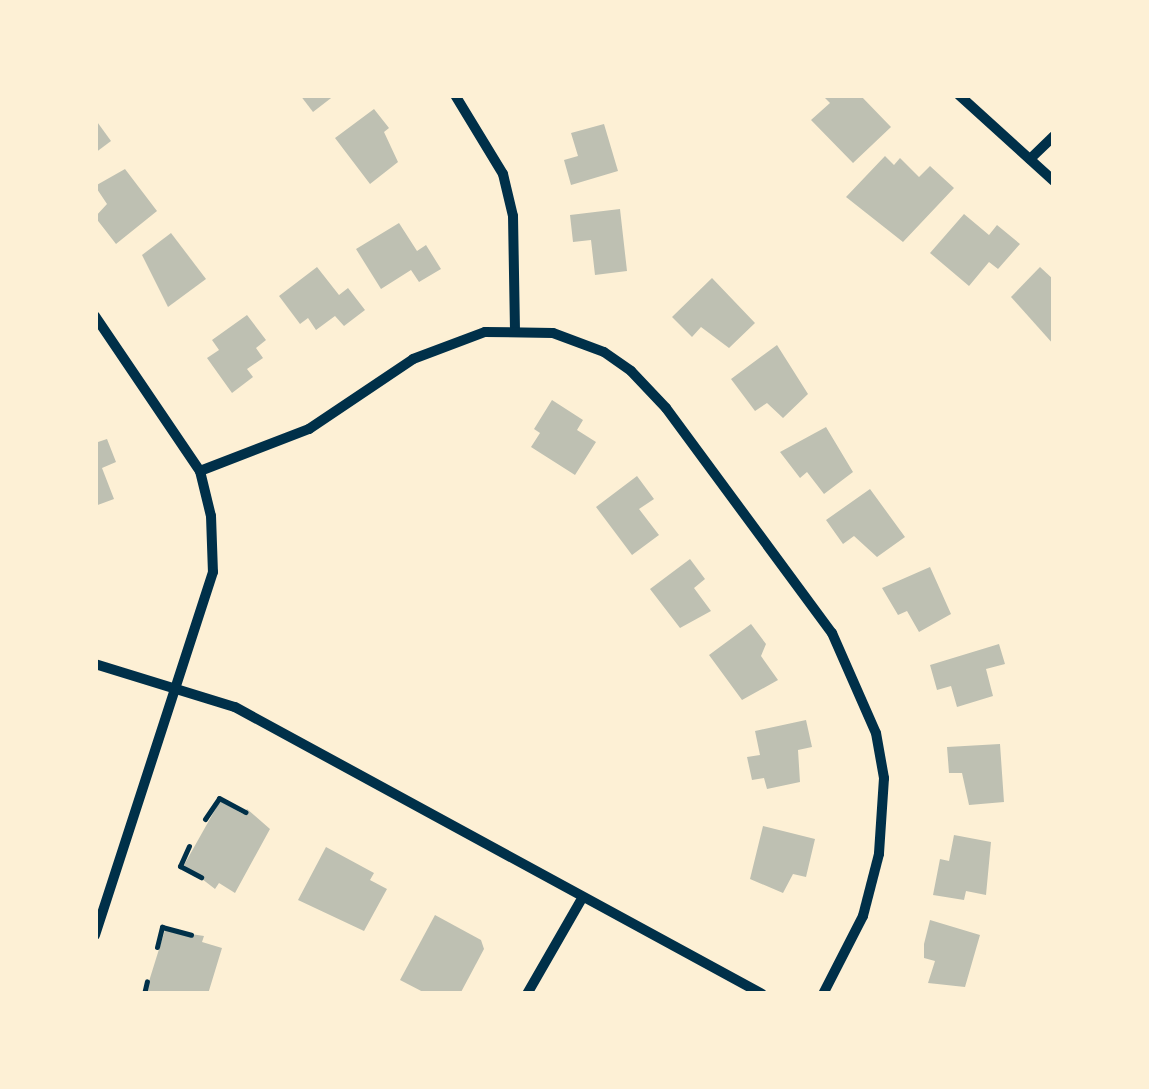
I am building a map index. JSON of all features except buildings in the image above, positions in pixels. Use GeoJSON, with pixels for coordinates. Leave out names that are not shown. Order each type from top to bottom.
{"type":"FeatureCollection","features":[{"type":"Feature","properties":{"kind":"street"},"geometry":{"type":"LineString","coordinates":[[454,95],[503,174],[513,216],[515,330]]}},
{"type":"Feature","properties":{"kind":"street"},"geometry":{"type":"LineString","coordinates":[[960,95],[1054,181]]}},
{"type":"Feature","properties":{"kind":"street"},"geometry":{"type":"LineString","coordinates":[[1030,159],[1054,136]]}},
{"type":"Feature","properties":{"kind":"street"},"geometry":{"type":"LineString","coordinates":[[95,316],[200,471],[211,516],[212,572],[95,935]]}},
{"type":"Feature","properties":{"kind":"street"},"geometry":{"type":"LineString","coordinates":[[200,471],[309,429],[451,340],[515,330],[554,333],[604,352],[631,372],[666,408],[832,633],[856,677],[876,733],[884,820],[863,916],[823,994]]}},
{"type":"Feature","properties":{"kind":"street"},"geometry":{"type":"LineString","coordinates":[[95,664],[236,707],[581,900],[762,994]]}},
{"type":"Feature","properties":{"kind":"street"},"geometry":{"type":"LineString","coordinates":[[527,994],[581,900]]}},
{"type":"Feature","properties":{"kind":"path"},"geometry":{"type":"LineString","coordinates":[[205,819],[219,798],[244,812]]}},
{"type":"Feature","properties":{"kind":"path"},"geometry":{"type":"LineString","coordinates":[[189,846],[180,866],[201,877]]}},
{"type":"Feature","properties":{"kind":"path"},"geometry":{"type":"LineString","coordinates":[[157,946],[162,928],[191,935]]}},
{"type":"Feature","properties":{"kind":"path"},"geometry":{"type":"LineString","coordinates":[[144,994],[147,980]]}}]}
